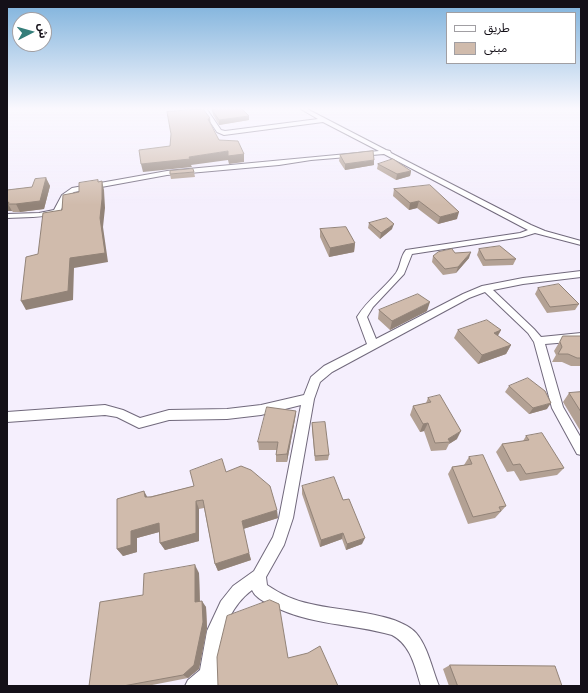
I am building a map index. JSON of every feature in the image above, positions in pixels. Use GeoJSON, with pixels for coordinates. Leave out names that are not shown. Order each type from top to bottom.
{"type":"FeatureCollection","features":[{"type":"Feature","properties":{"kind":"street"},"geometry":{"type":"LineString","coordinates":[[364,140],[535,230],[581,243]]}},
{"type":"Feature","properties":{"kind":"street"},"geometry":{"type":"LineString","coordinates":[[7,216],[34,214],[46,216],[57,212],[58,204],[67,193],[72,190],[168,173],[279,163],[311,158],[388,152]]}},
{"type":"Feature","properties":{"kind":"street"},"geometry":{"type":"LineString","coordinates":[[373,345],[362,317],[365,310],[386,290],[402,270],[406,254],[409,252],[522,235],[535,230]]}},
{"type":"Feature","properties":{"kind":"street"},"geometry":{"type":"LineString","coordinates":[[430,686],[417,651],[406,635],[389,626],[304,612],[271,598],[258,589],[259,576],[278,540],[286,518],[308,399],[315,380],[328,369],[466,296],[485,288],[503,284],[581,274]]}},
{"type":"Feature","properties":{"kind":"street"},"geometry":{"type":"LineString","coordinates":[[485,288],[531,331],[539,341],[558,408],[581,450]]}},
{"type":"Feature","properties":{"kind":"street"},"geometry":{"type":"LineString","coordinates":[[539,341],[581,337]]}},
{"type":"Feature","properties":{"kind":"street"},"geometry":{"type":"LineString","coordinates":[[7,417],[88,410],[105,410],[119,413],[139,423],[169,415],[227,414],[261,410],[308,399]]}},
{"type":"Feature","properties":{"kind":"street"},"geometry":{"type":"LineString","coordinates":[[194,686],[210,681],[215,631],[226,606],[238,592],[259,576]]}},
{"type":"Feature","properties":{"kind":"building"},"geometry":{"type":"Polygon","coordinates":[[[170,140],[238,141],[244,154],[228,156],[228,151],[189,157],[190,159],[141,164],[139,150],[170,146],[170,140]]]}},
{"type":"Feature","properties":{"kind":"building"},"geometry":{"type":"Polygon","coordinates":[[[373,151],[374,160],[345,164],[340,155],[373,151]]]}},
{"type":"Feature","properties":{"kind":"building"},"geometry":{"type":"Polygon","coordinates":[[[393,159],[411,171],[397,174],[378,164],[393,159]]]}},
{"type":"Feature","properties":{"kind":"building"},"geometry":{"type":"Polygon","coordinates":[[[193,169],[194,172],[170,174],[170,171],[193,169]]]}},
{"type":"Feature","properties":{"kind":"building"},"geometry":{"type":"Polygon","coordinates":[[[46,178],[40,201],[16,204],[8,204],[9,202],[7,203],[7,190],[32,187],[35,179],[46,178]]]}},
{"type":"Feature","properties":{"kind":"building"},"geometry":{"type":"Polygon","coordinates":[[[98,180],[98,182],[102,181],[100,218],[105,253],[70,258],[68,291],[21,301],[26,257],[38,254],[43,213],[62,210],[63,195],[79,192],[79,183],[98,180]]]}},
{"type":"Feature","properties":{"kind":"building"},"geometry":{"type":"Polygon","coordinates":[[[430,185],[459,212],[440,217],[419,201],[410,203],[394,189],[430,185]]]}},
{"type":"Feature","properties":{"kind":"building"},"geometry":{"type":"Polygon","coordinates":[[[387,218],[394,224],[381,233],[369,223],[387,218]]]}},
{"type":"Feature","properties":{"kind":"building"},"geometry":{"type":"Polygon","coordinates":[[[346,227],[355,243],[330,248],[320,229],[346,227]]]}},
{"type":"Feature","properties":{"kind":"building"},"geometry":{"type":"Polygon","coordinates":[[[500,246],[516,259],[485,260],[479,249],[500,246]]]}},
{"type":"Feature","properties":{"kind":"building"},"geometry":{"type":"Polygon","coordinates":[[[452,249],[455,253],[471,252],[458,267],[445,269],[433,256],[438,252],[452,249]]]}},
{"type":"Feature","properties":{"kind":"building"},"geometry":{"type":"Polygon","coordinates":[[[559,284],[579,304],[550,307],[538,288],[559,284]]]}},
{"type":"Feature","properties":{"kind":"building"},"geometry":{"type":"Polygon","coordinates":[[[418,294],[430,302],[392,321],[379,310],[418,294]]]}},
{"type":"Feature","properties":{"kind":"building"},"geometry":{"type":"Polygon","coordinates":[[[487,320],[501,330],[494,333],[511,345],[482,355],[458,330],[487,320]]]}},
{"type":"Feature","properties":{"kind":"building"},"geometry":{"type":"Polygon","coordinates":[[[563,336],[581,336],[581,358],[568,354],[558,354],[562,347],[560,342],[563,336]]]}},
{"type":"Feature","properties":{"kind":"building"},"geometry":{"type":"Polygon","coordinates":[[[528,378],[545,391],[551,403],[533,408],[509,386],[528,378]]]}},
{"type":"Feature","properties":{"kind":"building"},"geometry":{"type":"Polygon","coordinates":[[[581,392],[581,412],[569,393],[581,392]]]}},
{"type":"Feature","properties":{"kind":"building"},"geometry":{"type":"Polygon","coordinates":[[[440,395],[461,431],[448,439],[450,442],[435,443],[428,423],[423,424],[413,406],[431,402],[428,398],[440,395]]]}},
{"type":"Feature","properties":{"kind":"building"},"geometry":{"type":"Polygon","coordinates":[[[267,407],[296,411],[287,454],[276,455],[278,442],[258,442],[267,407]]]}},
{"type":"Feature","properties":{"kind":"building"},"geometry":{"type":"Polygon","coordinates":[[[325,422],[329,455],[315,456],[312,423],[325,422]]]}},
{"type":"Feature","properties":{"kind":"building"},"geometry":{"type":"Polygon","coordinates":[[[542,433],[564,468],[526,474],[520,464],[513,465],[502,444],[529,440],[526,436],[542,433]]]}},
{"type":"Feature","properties":{"kind":"building"},"geometry":{"type":"Polygon","coordinates":[[[483,455],[506,506],[499,507],[501,511],[473,517],[452,467],[472,464],[469,457],[483,455]]]}},
{"type":"Feature","properties":{"kind":"building"},"geometry":{"type":"Polygon","coordinates":[[[222,459],[226,472],[241,466],[251,470],[270,486],[277,510],[242,521],[249,553],[215,564],[203,500],[196,501],[196,533],[160,543],[159,523],[131,531],[131,545],[117,549],[117,499],[144,491],[145,497],[151,497],[194,486],[190,471],[222,459]]]}},
{"type":"Feature","properties":{"kind":"building"},"geometry":{"type":"Polygon","coordinates":[[[334,477],[343,500],[349,499],[365,538],[347,544],[343,533],[321,540],[302,486],[334,477]]]}},
{"type":"Feature","properties":{"kind":"building"},"geometry":{"type":"Polygon","coordinates":[[[195,565],[195,602],[202,601],[203,622],[194,665],[183,675],[123,686],[89,686],[100,602],[143,595],[144,574],[195,565]]]}},
{"type":"Feature","properties":{"kind":"building"},"geometry":{"type":"Polygon","coordinates":[[[270,600],[279,604],[288,658],[308,653],[320,646],[338,686],[218,686],[217,657],[227,616],[270,600]]]}},
{"type":"Feature","properties":{"kind":"building"},"geometry":{"type":"Polygon","coordinates":[[[450,665],[555,666],[562,686],[458,686],[450,665]]]}}]}
